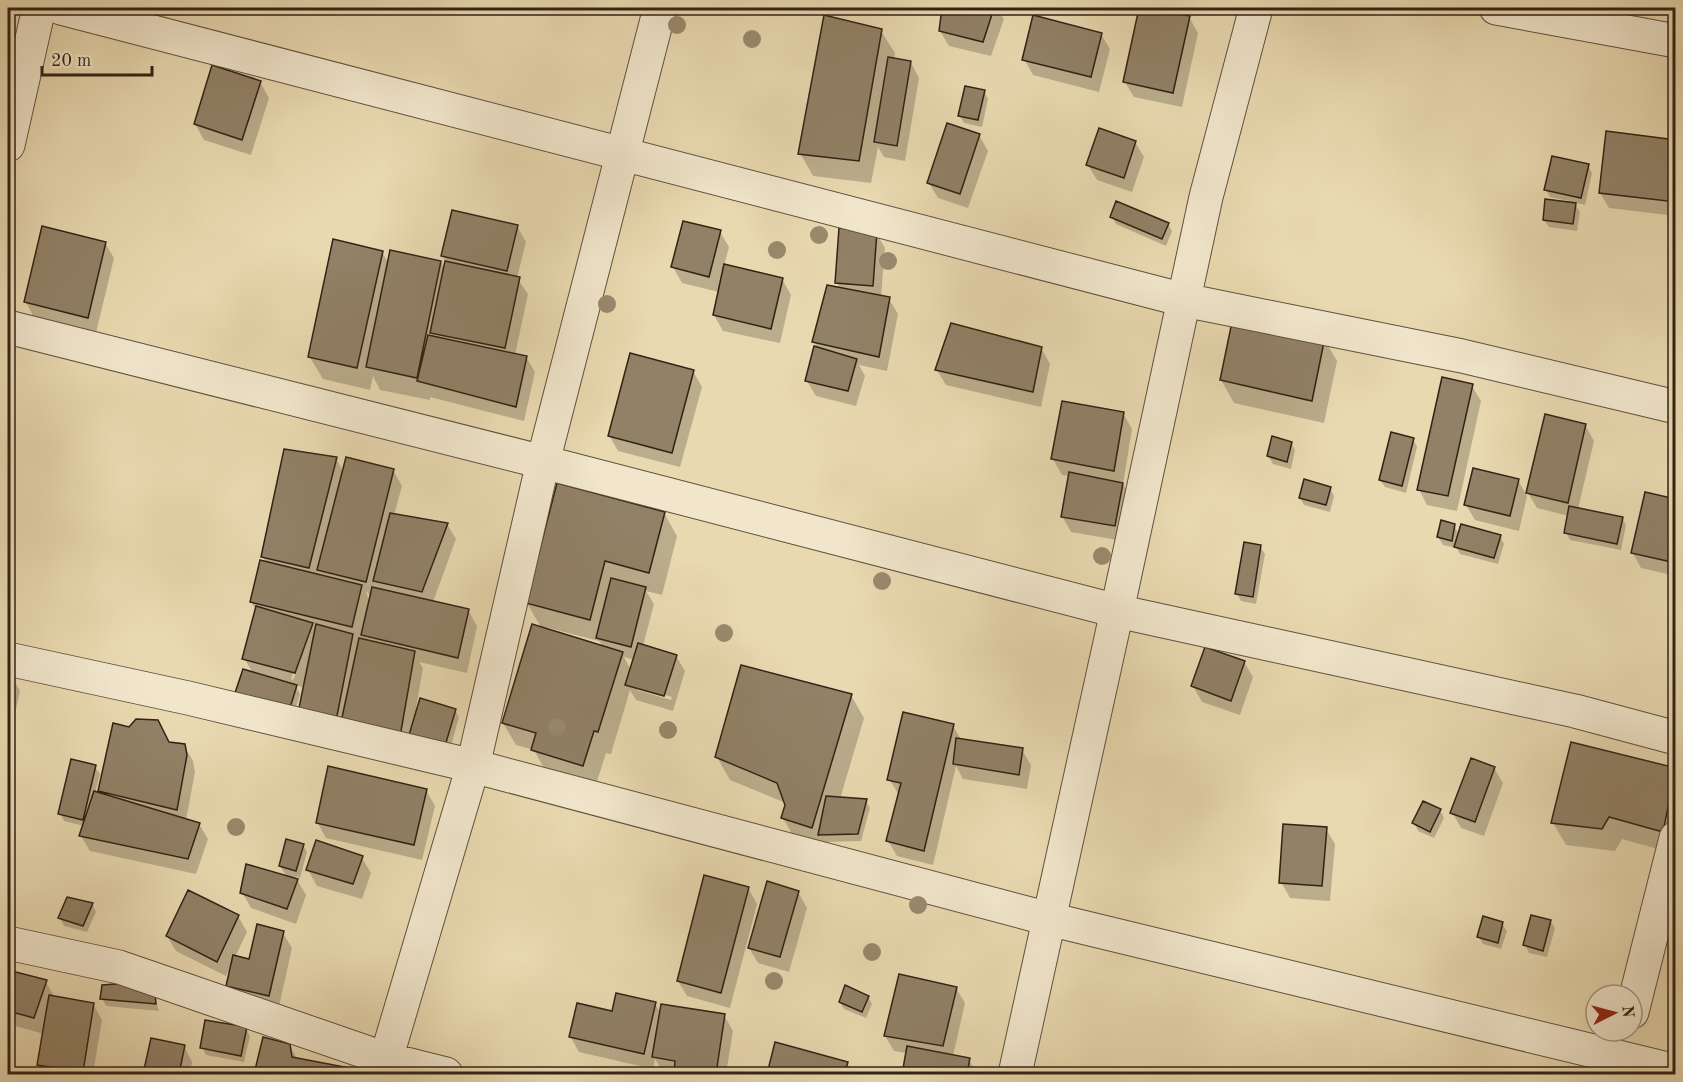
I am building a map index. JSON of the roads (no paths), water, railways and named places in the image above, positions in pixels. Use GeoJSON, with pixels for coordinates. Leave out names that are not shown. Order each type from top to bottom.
{"type":"FeatureCollection","features":[{"type":"Feature","properties":{"kind":"street"},"geometry":{"type":"LineString","coordinates":[[8,145],[39,8]]}},
{"type":"Feature","properties":{"kind":"street"},"geometry":{"type":"LineString","coordinates":[[61,8],[1184,300],[1462,356],[1676,408]]}},
{"type":"Feature","properties":{"kind":"street"},"geometry":{"type":"LineString","coordinates":[[385,1067],[472,766],[543,462],[660,8]]}},
{"type":"Feature","properties":{"kind":"street"},"geometry":{"type":"LineString","coordinates":[[1015,1074],[1206,197],[1256,8]]}},
{"type":"Feature","properties":{"kind":"street"},"geometry":{"type":"LineString","coordinates":[[1496,8],[1676,41]]}},
{"type":"Feature","properties":{"kind":"street"},"geometry":{"type":"LineString","coordinates":[[8,327],[543,462],[1117,611],[1575,711],[1676,738]]}},
{"type":"Feature","properties":{"kind":"street"},"geometry":{"type":"LineString","coordinates":[[8,659],[188,698],[472,766],[1049,919],[1621,1054],[1676,1071]]}},
{"type":"Feature","properties":{"kind":"street"},"geometry":{"type":"LineString","coordinates":[[1639,983],[1676,838]]}},
{"type":"Feature","properties":{"kind":"street"},"geometry":{"type":"LineString","coordinates":[[8,943],[119,967],[385,1067],[446,1074]]}}]}
